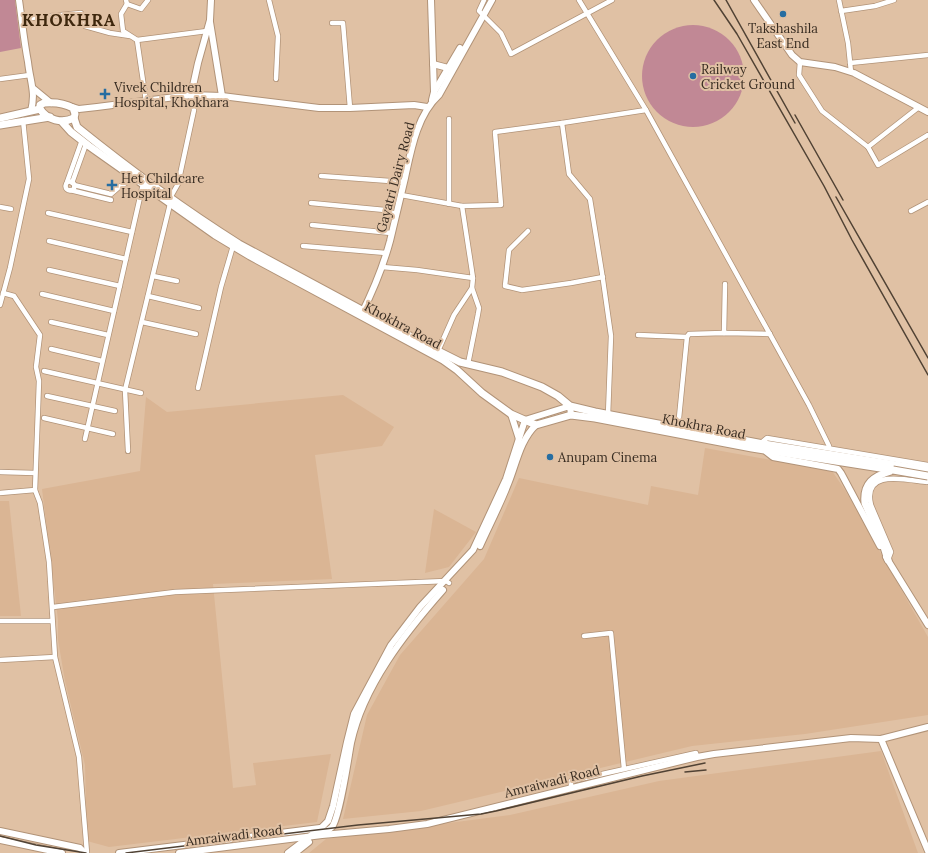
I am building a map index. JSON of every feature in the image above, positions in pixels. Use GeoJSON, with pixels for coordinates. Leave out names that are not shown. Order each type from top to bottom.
{"type":"FeatureCollection","features":[{"type":"Feature","properties":{"kind":"main road"},"geometry":{"type":"LineString","coordinates":[[19,0],[30,75],[34,89],[31,111]]}},
{"type":"Feature","properties":{"kind":"main road"},"geometry":{"type":"LineString","coordinates":[[211,0],[210,20],[222,96]]}},
{"type":"Feature","properties":{"kind":"main road"},"geometry":{"type":"LineString","coordinates":[[431,0],[434,92],[432,101]]}},
{"type":"Feature","properties":{"kind":"main road"},"geometry":{"type":"LineString","coordinates":[[482,13],[488,0]]}},
{"type":"Feature","properties":{"kind":"main road"},"geometry":{"type":"LineString","coordinates":[[434,92],[482,13],[492,0]]}},
{"type":"Feature","properties":{"kind":"main road"},"geometry":{"type":"LineString","coordinates":[[754,0],[792,55],[800,62],[835,67],[851,72],[928,112]]}},
{"type":"Feature","properties":{"kind":"main road","name":"Gayatri Dairy Road"},"geometry":{"type":"LineString","coordinates":[[362,313],[382,267],[409,157],[427,107],[439,94],[482,13]]}},
{"type":"Feature","properties":{"kind":"main road"},"geometry":{"type":"LineString","coordinates":[[191,95],[210,20]]}},
{"type":"Feature","properties":{"kind":"main road"},"geometry":{"type":"LineString","coordinates":[[433,64],[448,68]]}},
{"type":"Feature","properties":{"kind":"main road"},"geometry":{"type":"LineString","coordinates":[[34,89],[51,102]]}},
{"type":"Feature","properties":{"kind":"main road"},"geometry":{"type":"LineString","coordinates":[[0,125],[23,118],[31,111],[40,109],[40,105],[51,102],[79,108],[191,95],[222,96],[308,107],[427,107]]}},
{"type":"Feature","properties":{"kind":"main road","name":"Khokhra Road"},"geometry":{"type":"LineString","coordinates":[[68,105],[73,108],[77,127],[215,235],[233,246],[362,313],[460,362],[502,372],[542,387],[558,396],[570,406],[760,446]]}},
{"type":"Feature","properties":{"kind":"main road"},"geometry":{"type":"LineString","coordinates":[[62,122],[97,107]]}},
{"type":"Feature","properties":{"kind":"main road","name":"Khokhra Road"},"geometry":{"type":"LineString","coordinates":[[40,109],[50,117],[62,122],[84,142],[134,178],[238,244],[443,360],[457,370],[482,393],[511,414],[536,425],[571,415],[773,448]]}},
{"type":"Feature","properties":{"kind":"main road"},"geometry":{"type":"LineString","coordinates":[[0,118],[50,117]]}},
{"type":"Feature","properties":{"kind":"main road"},"geometry":{"type":"LineString","coordinates":[[457,370],[460,362]]}},
{"type":"Feature","properties":{"kind":"main road"},"geometry":{"type":"LineString","coordinates":[[447,582],[473,550],[506,479],[525,420],[570,406],[571,415]]}},
{"type":"Feature","properties":{"kind":"main road"},"geometry":{"type":"LineString","coordinates":[[511,414],[519,439]]}},
{"type":"Feature","properties":{"kind":"main road"},"geometry":{"type":"LineString","coordinates":[[295,853],[306,843],[322,835],[332,826],[354,714],[391,645],[420,608],[477,552],[508,484],[524,441],[530,430],[536,425]]}},
{"type":"Feature","properties":{"kind":"main road"},"geometry":{"type":"LineString","coordinates":[[760,446],[773,457],[838,469],[888,560],[928,625]]}},
{"type":"Feature","properties":{"kind":"main road"},"geometry":{"type":"LineString","coordinates":[[773,448],[928,470]]}},
{"type":"Feature","properties":{"kind":"main road"},"geometry":{"type":"LineString","coordinates":[[773,448],[928,476]]}},
{"type":"Feature","properties":{"kind":"main road"},"geometry":{"type":"LineString","coordinates":[[888,560],[866,503],[865,495],[868,485],[872,480],[883,473],[893,470]]}},
{"type":"Feature","properties":{"kind":"main road","name":"Amraiwadi Road"},"geometry":{"type":"LineString","coordinates":[[179,853],[310,836],[427,824],[697,757],[851,738],[881,739],[928,727]]}},
{"type":"Feature","properties":{"kind":"main road"},"geometry":{"type":"LineString","coordinates":[[881,739],[928,851]]}},
{"type":"Feature","properties":{"kind":"main road"},"geometry":{"type":"LineString","coordinates":[[288,853],[328,821],[337,801]]}},
{"type":"Feature","properties":{"kind":"main road"},"geometry":{"type":"LineString","coordinates":[[119,853],[332,826],[346,833]]}},
{"type":"Feature","properties":{"kind":"main road"},"geometry":{"type":"LineString","coordinates":[[0,831],[80,848],[86,853]]}},
{"type":"Feature","properties":{"kind":"main road"},"geometry":{"type":"LineString","coordinates":[[0,840],[62,853]]}},
{"type":"Feature","properties":{"kind":"street"},"geometry":{"type":"LineString","coordinates":[[148,0],[141,9],[126,2],[121,14],[123,31],[137,40],[207,31]]}},
{"type":"Feature","properties":{"kind":"street"},"geometry":{"type":"LineString","coordinates":[[269,0],[278,36],[276,79]]}},
{"type":"Feature","properties":{"kind":"street"},"geometry":{"type":"LineString","coordinates":[[484,0],[479,10],[501,33],[511,54],[612,0]]}},
{"type":"Feature","properties":{"kind":"street"},"geometry":{"type":"LineString","coordinates":[[579,0],[646,110],[809,405],[829,446]]}},
{"type":"Feature","properties":{"kind":"street"},"geometry":{"type":"LineString","coordinates":[[839,0],[848,43],[851,72]]}},
{"type":"Feature","properties":{"kind":"street"},"geometry":{"type":"LineString","coordinates":[[841,11],[875,6],[894,0]]}},
{"type":"Feature","properties":{"kind":"street"},"geometry":{"type":"LineString","coordinates":[[21,19],[81,13],[85,26],[110,33],[130,36]]}},
{"type":"Feature","properties":{"kind":"street"},"geometry":{"type":"LineString","coordinates":[[332,23],[343,23],[350,108]]}},
{"type":"Feature","properties":{"kind":"street"},"geometry":{"type":"LineString","coordinates":[[137,40],[146,101]]}},
{"type":"Feature","properties":{"kind":"street"},"geometry":{"type":"LineString","coordinates":[[850,63],[928,55]]}},
{"type":"Feature","properties":{"kind":"street"},"geometry":{"type":"LineString","coordinates":[[800,62],[799,75],[822,111],[868,147],[878,164],[928,135]]}},
{"type":"Feature","properties":{"kind":"street"},"geometry":{"type":"LineString","coordinates":[[0,79],[30,75]]}},
{"type":"Feature","properties":{"kind":"street"},"geometry":{"type":"LineString","coordinates":[[128,451],[125,390],[170,201],[178,184],[194,110],[191,95]]}},
{"type":"Feature","properties":{"kind":"street"},"geometry":{"type":"LineString","coordinates":[[868,147],[919,107]]}},
{"type":"Feature","properties":{"kind":"street"},"geometry":{"type":"LineString","coordinates":[[400,196],[462,206],[501,205],[495,132],[646,110]]}},
{"type":"Feature","properties":{"kind":"street"},"geometry":{"type":"LineString","coordinates":[[0,305],[10,268],[29,179],[23,118]]}},
{"type":"Feature","properties":{"kind":"street"},"geometry":{"type":"LineString","coordinates":[[449,120],[449,204]]}},
{"type":"Feature","properties":{"kind":"street"},"geometry":{"type":"LineString","coordinates":[[562,123],[568,174],[590,199],[603,277],[611,336],[608,415]]}},
{"type":"Feature","properties":{"kind":"street"},"geometry":{"type":"LineString","coordinates":[[70,190],[73,189],[71,183],[84,142]]}},
{"type":"Feature","properties":{"kind":"street"},"geometry":{"type":"LineString","coordinates":[[321,176],[404,182]]}},
{"type":"Feature","properties":{"kind":"street"},"geometry":{"type":"LineString","coordinates":[[110,200],[70,190],[66,188],[66,185],[71,183],[111,194],[134,178]]}},
{"type":"Feature","properties":{"kind":"street"},"geometry":{"type":"LineString","coordinates":[[84,440],[143,184]]}},
{"type":"Feature","properties":{"kind":"street"},"geometry":{"type":"LineString","coordinates":[[911,211],[928,202]]}},
{"type":"Feature","properties":{"kind":"street"},"geometry":{"type":"LineString","coordinates":[[311,203],[385,210],[396,214]]}},
{"type":"Feature","properties":{"kind":"street"},"geometry":{"type":"LineString","coordinates":[[462,206],[473,278],[472,288],[479,308],[468,364]]}},
{"type":"Feature","properties":{"kind":"street"},"geometry":{"type":"LineString","coordinates":[[0,207],[11,209]]}},
{"type":"Feature","properties":{"kind":"street"},"geometry":{"type":"LineString","coordinates":[[48,214],[132,232]]}},
{"type":"Feature","properties":{"kind":"street"},"geometry":{"type":"LineString","coordinates":[[312,225],[391,233]]}},
{"type":"Feature","properties":{"kind":"street"},"geometry":{"type":"LineString","coordinates":[[528,231],[509,250],[505,286],[522,290],[571,284],[603,277]]}},
{"type":"Feature","properties":{"kind":"street"},"geometry":{"type":"LineString","coordinates":[[49,241],[126,259]]}},
{"type":"Feature","properties":{"kind":"street"},"geometry":{"type":"LineString","coordinates":[[198,388],[220,287],[233,246]]}},
{"type":"Feature","properties":{"kind":"street"},"geometry":{"type":"LineString","coordinates":[[303,246],[386,253]]}},
{"type":"Feature","properties":{"kind":"street"},"geometry":{"type":"LineString","coordinates":[[382,267],[417,270],[473,278]]}},
{"type":"Feature","properties":{"kind":"street"},"geometry":{"type":"LineString","coordinates":[[49,270],[120,286]]}},
{"type":"Feature","properties":{"kind":"street"},"geometry":{"type":"LineString","coordinates":[[153,276],[177,281]]}},
{"type":"Feature","properties":{"kind":"street"},"geometry":{"type":"LineString","coordinates":[[724,333],[725,284]]}},
{"type":"Feature","properties":{"kind":"street"},"geometry":{"type":"LineString","coordinates":[[438,351],[454,315],[472,288]]}},
{"type":"Feature","properties":{"kind":"street"},"geometry":{"type":"LineString","coordinates":[[3,293],[14,296],[40,335],[36,367],[39,381],[34,490],[40,503],[48,554],[53,607],[52,621],[56,657],[79,758],[86,853]]}},
{"type":"Feature","properties":{"kind":"street"},"geometry":{"type":"LineString","coordinates":[[42,294],[114,311]]}},
{"type":"Feature","properties":{"kind":"street"},"geometry":{"type":"LineString","coordinates":[[148,296],[199,308]]}},
{"type":"Feature","properties":{"kind":"street"},"geometry":{"type":"LineString","coordinates":[[51,322],[108,335]]}},
{"type":"Feature","properties":{"kind":"street"},"geometry":{"type":"LineString","coordinates":[[142,322],[196,334]]}},
{"type":"Feature","properties":{"kind":"street"},"geometry":{"type":"LineString","coordinates":[[638,335],[687,337],[689,334],[693,333],[770,334]]}},
{"type":"Feature","properties":{"kind":"street"},"geometry":{"type":"LineString","coordinates":[[678,428],[687,337]]}},
{"type":"Feature","properties":{"kind":"street"},"geometry":{"type":"LineString","coordinates":[[50,349],[102,361]]}},
{"type":"Feature","properties":{"kind":"street"},"geometry":{"type":"LineString","coordinates":[[44,371],[141,393]]}},
{"type":"Feature","properties":{"kind":"street"},"geometry":{"type":"LineString","coordinates":[[46,396],[115,411]]}},
{"type":"Feature","properties":{"kind":"street"},"geometry":{"type":"LineString","coordinates":[[44,418],[113,434]]}},
{"type":"Feature","properties":{"kind":"street"},"geometry":{"type":"LineString","coordinates":[[760,446],[767,438],[928,465]]}},
{"type":"Feature","properties":{"kind":"street"},"geometry":{"type":"LineString","coordinates":[[0,472],[35,473]]}},
{"type":"Feature","properties":{"kind":"street"},"geometry":{"type":"LineString","coordinates":[[888,560],[891,552],[871,505],[869,498],[870,491],[878,480],[886,478],[927,482],[928,476]]}},
{"type":"Feature","properties":{"kind":"street"},"geometry":{"type":"LineString","coordinates":[[0,493],[34,490]]}},
{"type":"Feature","properties":{"kind":"street"},"geometry":{"type":"LineString","coordinates":[[53,607],[175,592],[447,582]]}},
{"type":"Feature","properties":{"kind":"street"},"geometry":{"type":"LineString","coordinates":[[0,621],[52,621]]}},
{"type":"Feature","properties":{"kind":"street"},"geometry":{"type":"LineString","coordinates":[[584,636],[611,633],[624,769]]}},
{"type":"Feature","properties":{"kind":"street"},"geometry":{"type":"LineString","coordinates":[[0,660],[56,657]]}},
{"type":"Feature","properties":{"kind":"street"},"geometry":{"type":"LineString","coordinates":[[571,788],[571,781],[696,753],[697,757]]}},
{"type":"Feature","properties":{"kind":"shaded area"},"geometry":{"type":"Polygon","coordinates":[[[0,0],[15,0],[21,48],[0,52],[0,0]]]}},
{"type":"Feature","properties":{"kind":"shaded area","name":"Railway Cricket Ground"},"geometry":{"type":"Polygon","coordinates":[[[693,25],[713,29],[729,40],[740,56],[744,76],[740,96],[729,112],[713,123],[693,127],[673,123],[657,112],[646,96],[642,76],[646,56],[657,40],[673,29],[693,25]]]}},
{"type":"Feature","properties":{"kind":"shaded area"},"geometry":{"type":"Polygon","coordinates":[[[343,395],[394,427],[382,446],[315,455],[332,579],[213,584],[233,788],[256,785],[253,763],[331,754],[317,822],[109,847],[87,841],[85,765],[65,681],[58,640],[58,620],[42,489],[140,471],[146,397],[167,412],[343,395]]]}},
{"type":"Feature","properties":{"kind":"shaded area"},"geometry":{"type":"Polygon","coordinates":[[[705,448],[832,471],[845,490],[928,637],[928,715],[805,734],[692,746],[421,811],[343,819],[367,715],[400,655],[484,559],[519,478],[648,505],[651,486],[698,495],[705,448]]]}},
{"type":"Feature","properties":{"kind":"shaded area"},"geometry":{"type":"Polygon","coordinates":[[[0,501],[9,501],[21,616],[0,616],[0,501]]]}},
{"type":"Feature","properties":{"kind":"shaded area"},"geometry":{"type":"Polygon","coordinates":[[[434,509],[476,532],[449,567],[425,573],[434,509]]]}},
{"type":"Feature","properties":{"kind":"shaded area"},"geometry":{"type":"Polygon","coordinates":[[[881,751],[918,853],[309,853],[326,839],[510,815],[659,781],[881,751]]]}},
{"type":"Feature","properties":{"kind":"railway"},"geometry":{"type":"LineString","coordinates":[[714,0],[737,34],[824,186],[852,240],[928,375]]}},
{"type":"Feature","properties":{"kind":"railway"},"geometry":{"type":"LineString","coordinates":[[726,0],[795,123]]}},
{"type":"Feature","properties":{"kind":"railway"},"geometry":{"type":"LineString","coordinates":[[795,115],[843,200]]}},
{"type":"Feature","properties":{"kind":"railway"},"geometry":{"type":"LineString","coordinates":[[836,197],[928,358]]}},
{"type":"Feature","properties":{"kind":"railway"},"geometry":{"type":"LineString","coordinates":[[126,853],[358,825],[481,814],[642,776],[705,763]]}},
{"type":"Feature","properties":{"kind":"railway"},"geometry":{"type":"LineString","coordinates":[[685,772],[706,770]]}},
{"type":"Feature","properties":{"kind":"railway"},"geometry":{"type":"LineString","coordinates":[[0,836],[36,845],[86,853]]}},
{"type":"Feature","properties":{"kind":"place","name":"Takshashila East End"},"geometry":{"type":"Point","coordinates":[783,14]}},
{"type":"Feature","properties":{"kind":"place","name":"Railway Cricket Ground"},"geometry":{"type":"Point","coordinates":[693,76]}},
{"type":"Feature","properties":{"kind":"place","name":"Vivek Children Hospital, Khokhara"},"geometry":{"type":"Point","coordinates":[105,94]}},
{"type":"Feature","properties":{"kind":"place","name":"Het Childcare Hospital"},"geometry":{"type":"Point","coordinates":[112,185]}},
{"type":"Feature","properties":{"kind":"place","name":"Anupam Cinema"},"geometry":{"type":"Point","coordinates":[550,457]}},
{"type":"Feature","properties":{"kind":"district","name":"KHOKHRA"},"geometry":{"type":"Point","coordinates":[69,20]}}]}
